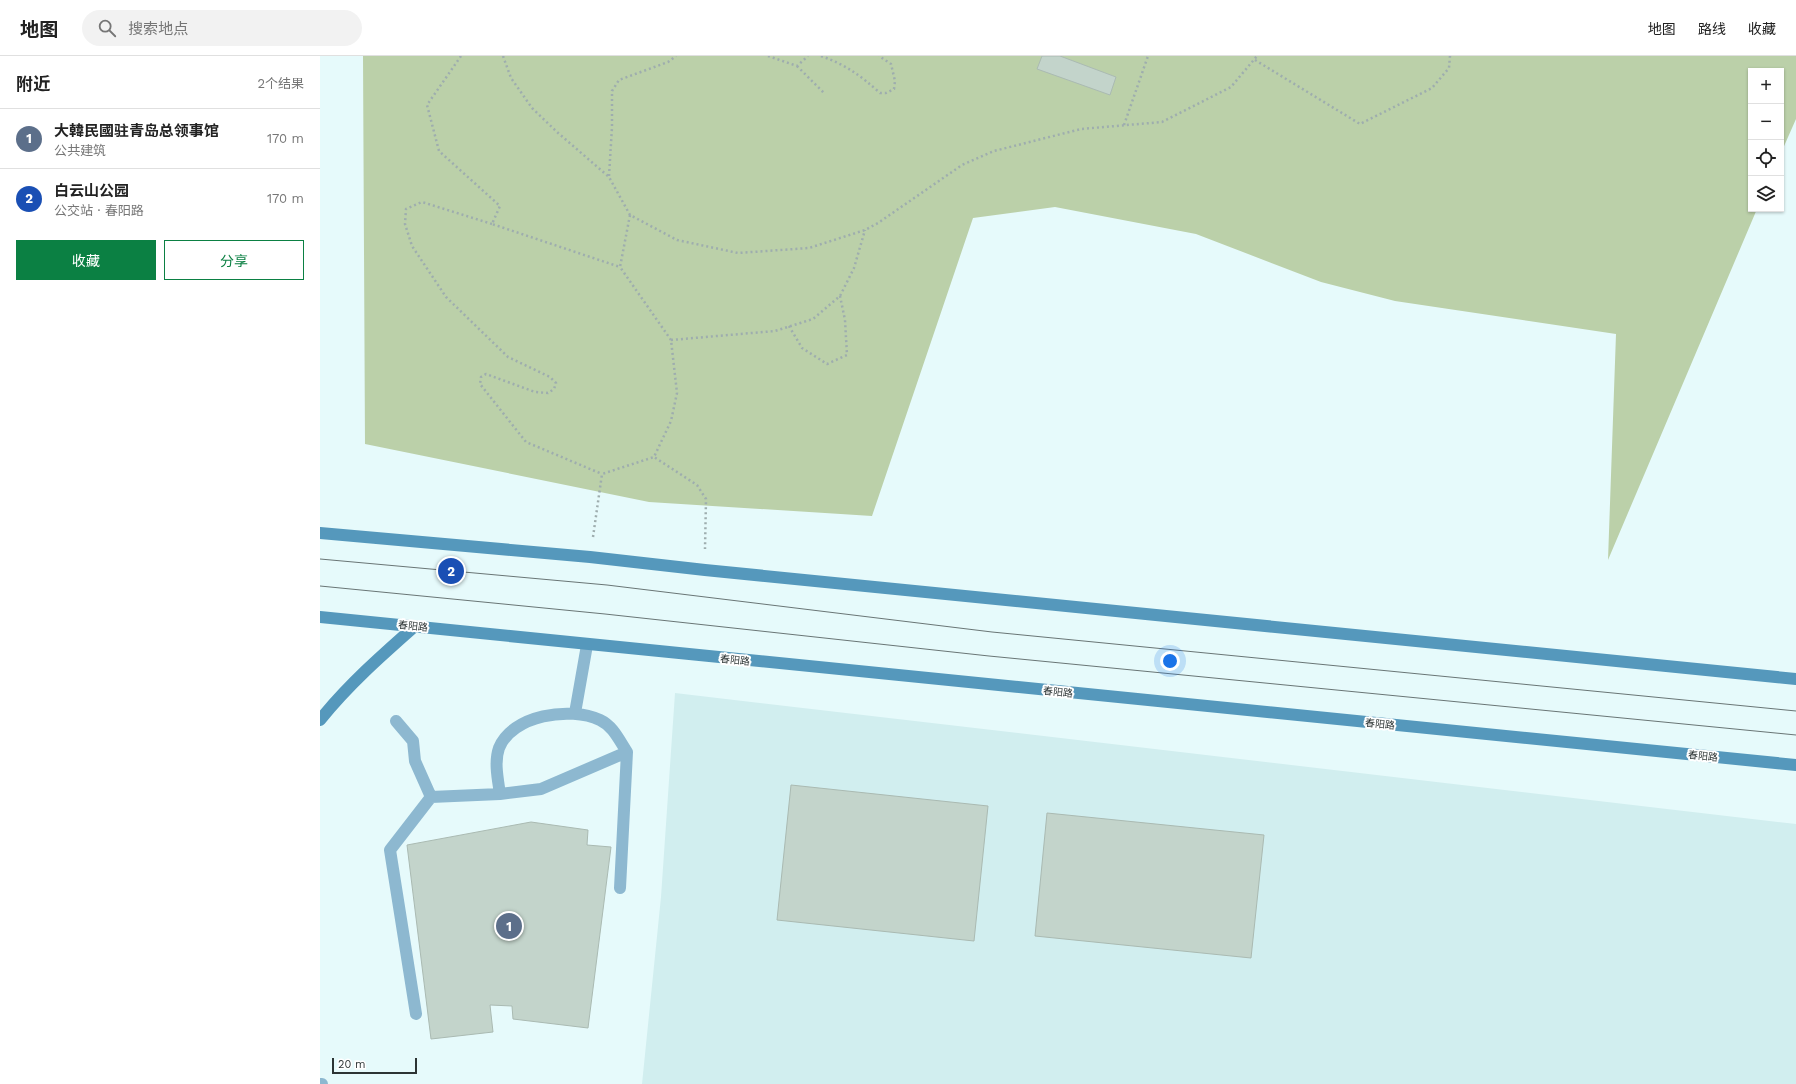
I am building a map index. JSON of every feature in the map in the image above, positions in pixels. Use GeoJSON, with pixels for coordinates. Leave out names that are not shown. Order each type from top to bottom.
{"type":"FeatureCollection","features":[{"type":"Feature","properties":{"kind":"main road"},"geometry":{"type":"LineString","coordinates":[[320,533],[590,556],[705,570],[1796,679]]}},
{"type":"Feature","properties":{"kind":"main road","name":"春阳路"},"geometry":{"type":"LineString","coordinates":[[320,617],[587,645],[1796,765]]}},
{"type":"Feature","properties":{"kind":"main road"},"geometry":{"type":"LineString","coordinates":[[320,720],[333,704],[374,662],[415,626]]}},
{"type":"Feature","properties":{"kind":"lane"},"geometry":{"type":"LineString","coordinates":[[575,713],[587,645]]}},
{"type":"Feature","properties":{"kind":"lane"},"geometry":{"type":"LineString","coordinates":[[500,794],[497,762],[499,748],[507,735],[518,725],[547,716],[575,713],[600,720],[610,727],[617,735],[627,752],[620,888]]}},
{"type":"Feature","properties":{"kind":"lane"},"geometry":{"type":"LineString","coordinates":[[396,721],[413,741],[415,761],[431,797]]}},
{"type":"Feature","properties":{"kind":"lane"},"geometry":{"type":"LineString","coordinates":[[416,1014],[390,850],[431,797],[500,794],[541,789],[627,752]]}},
{"type":"Feature","properties":{"kind":"path"},"geometry":{"type":"LineString","coordinates":[[461,56],[427,105],[439,151],[500,206],[492,224]]}},
{"type":"Feature","properties":{"kind":"path"},"geometry":{"type":"LineString","coordinates":[[503,56],[511,78],[532,108],[557,132],[609,176],[630,215],[677,240],[738,253],[809,248],[865,230],[878,223],[962,165],[994,151],[1081,129],[1162,122],[1231,87],[1257,56]]}},
{"type":"Feature","properties":{"kind":"path"},"geometry":{"type":"LineString","coordinates":[[609,176],[612,127],[612,91],[619,80],[668,62],[676,56]]}},
{"type":"Feature","properties":{"kind":"path"},"geometry":{"type":"LineString","coordinates":[[768,56],[797,66],[825,94]]}},
{"type":"Feature","properties":{"kind":"path"},"geometry":{"type":"LineString","coordinates":[[797,66],[808,56]]}},
{"type":"Feature","properties":{"kind":"path"},"geometry":{"type":"LineString","coordinates":[[821,56],[836,61],[858,74],[880,93],[886,93],[894,89],[895,81],[890,64],[879,56]]}},
{"type":"Feature","properties":{"kind":"path"},"geometry":{"type":"LineString","coordinates":[[1124,125],[1148,56]]}},
{"type":"Feature","properties":{"kind":"path"},"geometry":{"type":"LineString","coordinates":[[1255,60],[1360,124],[1432,88],[1449,68],[1450,56]]}},
{"type":"Feature","properties":{"kind":"path"},"geometry":{"type":"LineString","coordinates":[[422,202],[492,224],[620,267],[671,340],[677,393],[671,421],[654,457],[602,474],[526,442],[480,384],[481,377],[486,374],[535,392],[548,393],[554,389],[556,383],[550,377],[508,357],[446,297],[412,246],[405,224],[406,210],[422,202]]}},
{"type":"Feature","properties":{"kind":"path"},"geometry":{"type":"LineString","coordinates":[[620,267],[630,215]]}},
{"type":"Feature","properties":{"kind":"path"},"geometry":{"type":"LineString","coordinates":[[671,340],[775,331],[813,319],[840,296],[854,268],[865,230]]}},
{"type":"Feature","properties":{"kind":"path"},"geometry":{"type":"LineString","coordinates":[[789,326],[802,348],[827,364],[847,355],[845,320],[840,296]]}},
{"type":"Feature","properties":{"kind":"path"},"geometry":{"type":"LineString","coordinates":[[654,457],[697,485],[706,499],[705,570]]}},
{"type":"Feature","properties":{"kind":"path"},"geometry":{"type":"LineString","coordinates":[[590,556],[602,474]]}},
{"type":"Feature","properties":{"kind":"shaded area"},"geometry":{"type":"Polygon","coordinates":[[[675,693],[1796,824],[1796,1084],[642,1084],[661,897],[675,693]]]}},
{"type":"Feature","properties":{"kind":"green space"},"geometry":{"type":"Polygon","coordinates":[[[363,56],[1796,56],[1796,119],[1784,146],[1784,68],[1748,68],[1748,212],[1756,212],[1608,560],[1616,334],[1395,301],[1321,282],[1196,234],[1055,207],[973,218],[872,516],[649,502],[365,444],[363,56]]]}},
{"type":"Feature","properties":{"kind":"building"},"geometry":{"type":"Polygon","coordinates":[[[1042,56],[1060,56],[1116,77],[1110,95],[1037,69],[1042,56]]]}},
{"type":"Feature","properties":{"kind":"building"},"geometry":{"type":"Polygon","coordinates":[[[791,785],[988,806],[974,941],[777,920],[791,785]]]}},
{"type":"Feature","properties":{"kind":"building"},"geometry":{"type":"Polygon","coordinates":[[[1047,813],[1264,835],[1251,958],[1035,936],[1047,813]]]}},
{"type":"Feature","properties":{"kind":"building"},"geometry":{"type":"Polygon","coordinates":[[[531,822],[588,830],[587,845],[611,847],[588,1028],[513,1019],[512,1006],[490,1005],[493,1032],[431,1039],[407,845],[531,822]]]}},
{"type":"Feature","properties":{"kind":"tram line"},"geometry":{"type":"LineString","coordinates":[[320,559],[607,585],[992,632],[1796,711]]}},
{"type":"Feature","properties":{"kind":"tram line"},"geometry":{"type":"LineString","coordinates":[[320,586],[605,614],[989,656],[1796,735]]}},
{"type":"Feature","properties":{"kind":"place","name":"白云山公园"},"geometry":{"type":"Point","coordinates":[451,571]}},
{"type":"Feature","properties":{"kind":"place","name":"大韓民國驻青岛总领事馆"},"geometry":{"type":"Point","coordinates":[509,926]}}]}
